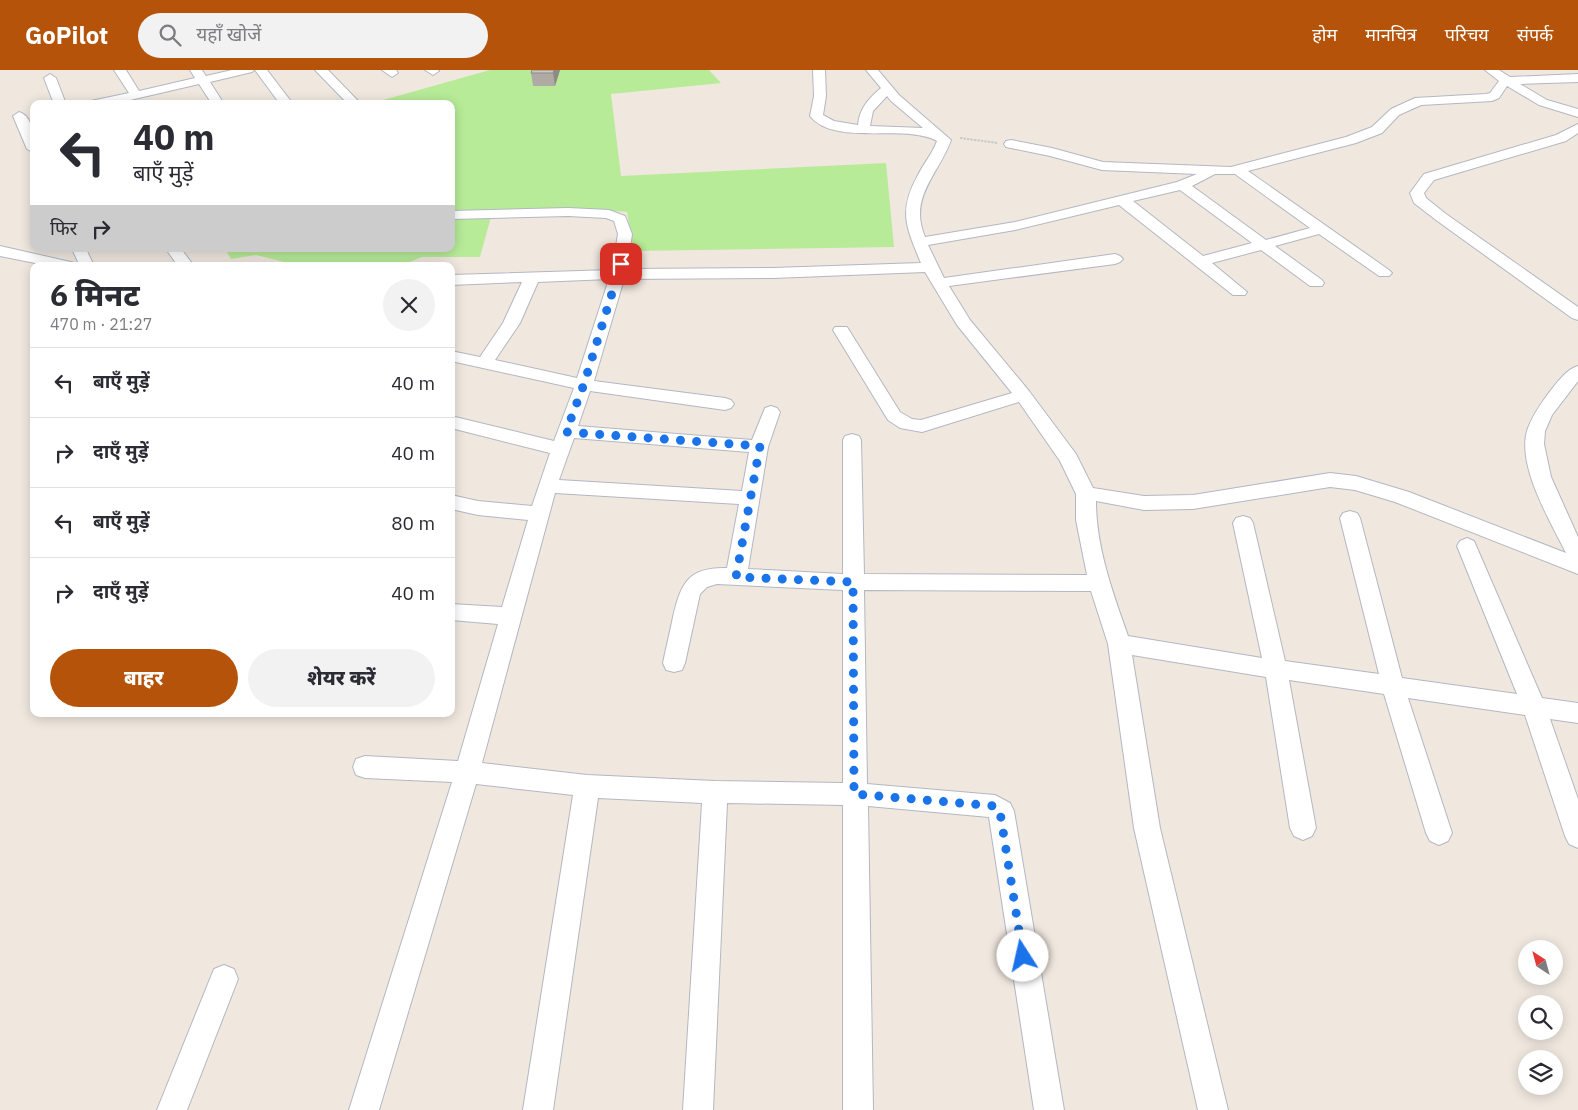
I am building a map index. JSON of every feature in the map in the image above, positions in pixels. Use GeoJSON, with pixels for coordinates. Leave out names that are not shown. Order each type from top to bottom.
{"type":"FeatureCollection","features":[{"type":"Feature","properties":{"kind":"street"},"geometry":{"type":"LineString","coordinates":[[120,70],[136,95]]}},
{"type":"Feature","properties":{"kind":"street"},"geometry":{"type":"LineString","coordinates":[[114,100],[199,75],[248,70]]}},
{"type":"Feature","properties":{"kind":"street"},"geometry":{"type":"LineString","coordinates":[[261,70],[284,100]]}},
{"type":"Feature","properties":{"kind":"street"},"geometry":{"type":"LineString","coordinates":[[321,70],[351,100]]}},
{"type":"Feature","properties":{"kind":"street"},"geometry":{"type":"LineString","coordinates":[[819,70],[820,96],[816,116],[822,121],[834,125],[864,129],[919,131],[939,134]]}},
{"type":"Feature","properties":{"kind":"street"},"geometry":{"type":"LineString","coordinates":[[872,70],[887,89],[944,140],[939,154],[925,174],[913,201],[914,228],[934,275],[963,322],[1023,395],[1068,459],[1086,494],[1086,520],[1099,583],[1119,644],[1147,828],[1213,1110]]}},
{"type":"Feature","properties":{"kind":"street"},"geometry":{"type":"LineString","coordinates":[[1491,70],[1532,98],[1548,106],[1578,113]]}},
{"type":"Feature","properties":{"kind":"street"},"geometry":{"type":"LineString","coordinates":[[199,75],[215,100]]}},
{"type":"Feature","properties":{"kind":"street"},"geometry":{"type":"LineString","coordinates":[[50,78],[58,100]]}},
{"type":"Feature","properties":{"kind":"street"},"geometry":{"type":"LineString","coordinates":[[1011,144],[1052,152],[1102,166],[1212,171],[1238,170],[1351,140],[1376,130],[1395,112],[1419,101],[1488,98],[1495,95],[1501,84],[1508,81],[1578,78]]}},
{"type":"Feature","properties":{"kind":"street"},"geometry":{"type":"LineString","coordinates":[[864,129],[865,113],[872,101],[887,89]]}},
{"type":"Feature","properties":{"kind":"street"},"geometry":{"type":"LineString","coordinates":[[30,115],[14,117],[30,143]]}},
{"type":"Feature","properties":{"kind":"street"},"geometry":{"type":"LineString","coordinates":[[1578,128],[1561,138],[1429,177],[1420,186],[1417,193],[1419,200],[1441,217],[1578,315]]}},
{"type":"Feature","properties":{"kind":"street"},"geometry":{"type":"LineString","coordinates":[[1238,170],[1384,273]]}},
{"type":"Feature","properties":{"kind":"street"},"geometry":{"type":"LineString","coordinates":[[919,242],[1006,228],[1122,200],[1182,185],[1199,179],[1212,171]]}},
{"type":"Feature","properties":{"kind":"street"},"geometry":{"type":"LineString","coordinates":[[1182,185],[1316,283]]}},
{"type":"Feature","properties":{"kind":"street"},"geometry":{"type":"LineString","coordinates":[[1122,200],[1239,292]]}},
{"type":"Feature","properties":{"kind":"street"},"geometry":{"type":"LineString","coordinates":[[364,1110],[467,772],[547,486],[562,440],[584,384],[618,274],[625,234],[620,219],[609,214],[568,212],[455,215]]}},
{"type":"Feature","properties":{"kind":"street"},"geometry":{"type":"LineString","coordinates":[[1200,262],[1322,229]]}},
{"type":"Feature","properties":{"kind":"street"},"geometry":{"type":"LineString","coordinates":[[0,251],[51,262]]}},
{"type":"Feature","properties":{"kind":"street"},"geometry":{"type":"LineString","coordinates":[[455,280],[618,274],[934,275],[1115,260]]}},
{"type":"Feature","properties":{"kind":"street"},"geometry":{"type":"LineString","coordinates":[[484,363],[509,329],[522,304],[531,278]]}},
{"type":"Feature","properties":{"kind":"street"},"geometry":{"type":"LineString","coordinates":[[840,330],[894,416],[909,426],[922,426],[1023,395]]}},
{"type":"Feature","properties":{"kind":"street"},"geometry":{"type":"LineString","coordinates":[[455,357],[584,384],[725,404]]}},
{"type":"Feature","properties":{"kind":"street"},"geometry":{"type":"LineString","coordinates":[[1578,371],[1560,390],[1536,431],[1535,451],[1544,486],[1578,557]]}},
{"type":"Feature","properties":{"kind":"street"},"geometry":{"type":"LineString","coordinates":[[736,577],[760,446],[771,412]]}},
{"type":"Feature","properties":{"kind":"street"},"geometry":{"type":"LineString","coordinates":[[455,423],[562,440],[760,446]]}},
{"type":"Feature","properties":{"kind":"street"},"geometry":{"type":"LineString","coordinates":[[852,440],[858,1110]]}},
{"type":"Feature","properties":{"kind":"street"},"geometry":{"type":"LineString","coordinates":[[1086,494],[1104,494],[1144,503],[1193,502],[1330,480],[1356,483],[1402,497],[1578,566]]}},
{"type":"Feature","properties":{"kind":"street"},"geometry":{"type":"LineString","coordinates":[[547,486],[750,498]]}},
{"type":"Feature","properties":{"kind":"street"},"geometry":{"type":"LineString","coordinates":[[455,503],[478,508],[539,514]]}},
{"type":"Feature","properties":{"kind":"street"},"geometry":{"type":"LineString","coordinates":[[1350,518],[1393,686],[1439,833]]}},
{"type":"Feature","properties":{"kind":"street"},"geometry":{"type":"LineString","coordinates":[[1243,523],[1276,669],[1303,828]]}},
{"type":"Feature","properties":{"kind":"street"},"geometry":{"type":"LineString","coordinates":[[1467,546],[1534,707],[1578,836]]}},
{"type":"Feature","properties":{"kind":"street"},"geometry":{"type":"LineString","coordinates":[[674,663],[689,594],[693,585],[700,580],[717,576],[853,582],[1099,583]]}},
{"type":"Feature","properties":{"kind":"street"},"geometry":{"type":"LineString","coordinates":[[455,612],[510,616]]}},
{"type":"Feature","properties":{"kind":"street"},"geometry":{"type":"LineString","coordinates":[[1119,644],[1578,713]]}},
{"type":"Feature","properties":{"kind":"street"},"geometry":{"type":"LineString","coordinates":[[364,767],[467,772],[587,786],[715,792],[854,794],[995,806],[1000,812],[1049,1110]]}},
{"type":"Feature","properties":{"kind":"street"},"geometry":{"type":"LineString","coordinates":[[538,1110],[587,786]]}},
{"type":"Feature","properties":{"kind":"street"},"geometry":{"type":"LineString","coordinates":[[698,1110],[715,792]]}},
{"type":"Feature","properties":{"kind":"street"},"geometry":{"type":"LineString","coordinates":[[172,1110],[224,979]]}},
{"type":"Feature","properties":{"kind":"path"},"geometry":{"type":"LineString","coordinates":[[939,134],[1011,144]]}},
{"type":"Feature","properties":{"kind":"green space"},"geometry":{"type":"Polygon","coordinates":[[[490,70],[709,70],[721,83],[611,94],[621,176],[886,163],[894,247],[633,251],[627,212],[604,210],[455,212],[455,100],[383,100],[490,70]]]}},
{"type":"Feature","properties":{"kind":"green space"},"geometry":{"type":"Polygon","coordinates":[[[491,217],[480,257],[422,257],[410,262],[284,262],[256,255],[231,259],[227,252],[455,252],[455,218],[491,217]]]}},
{"type":"Feature","properties":{"kind":"building"},"geometry":{"type":"Polygon","coordinates":[[[532,70],[554,70],[553,73],[531,73],[532,70]]]}},
{"type":"Feature","properties":{"kind":"route"},"geometry":{"type":"LineString","coordinates":[[621,264],[584,384],[566,432],[760,446],[736,577],[853,582],[854,794],[995,806],[1000,812],[1002,821],[1023,956]]}}]}
